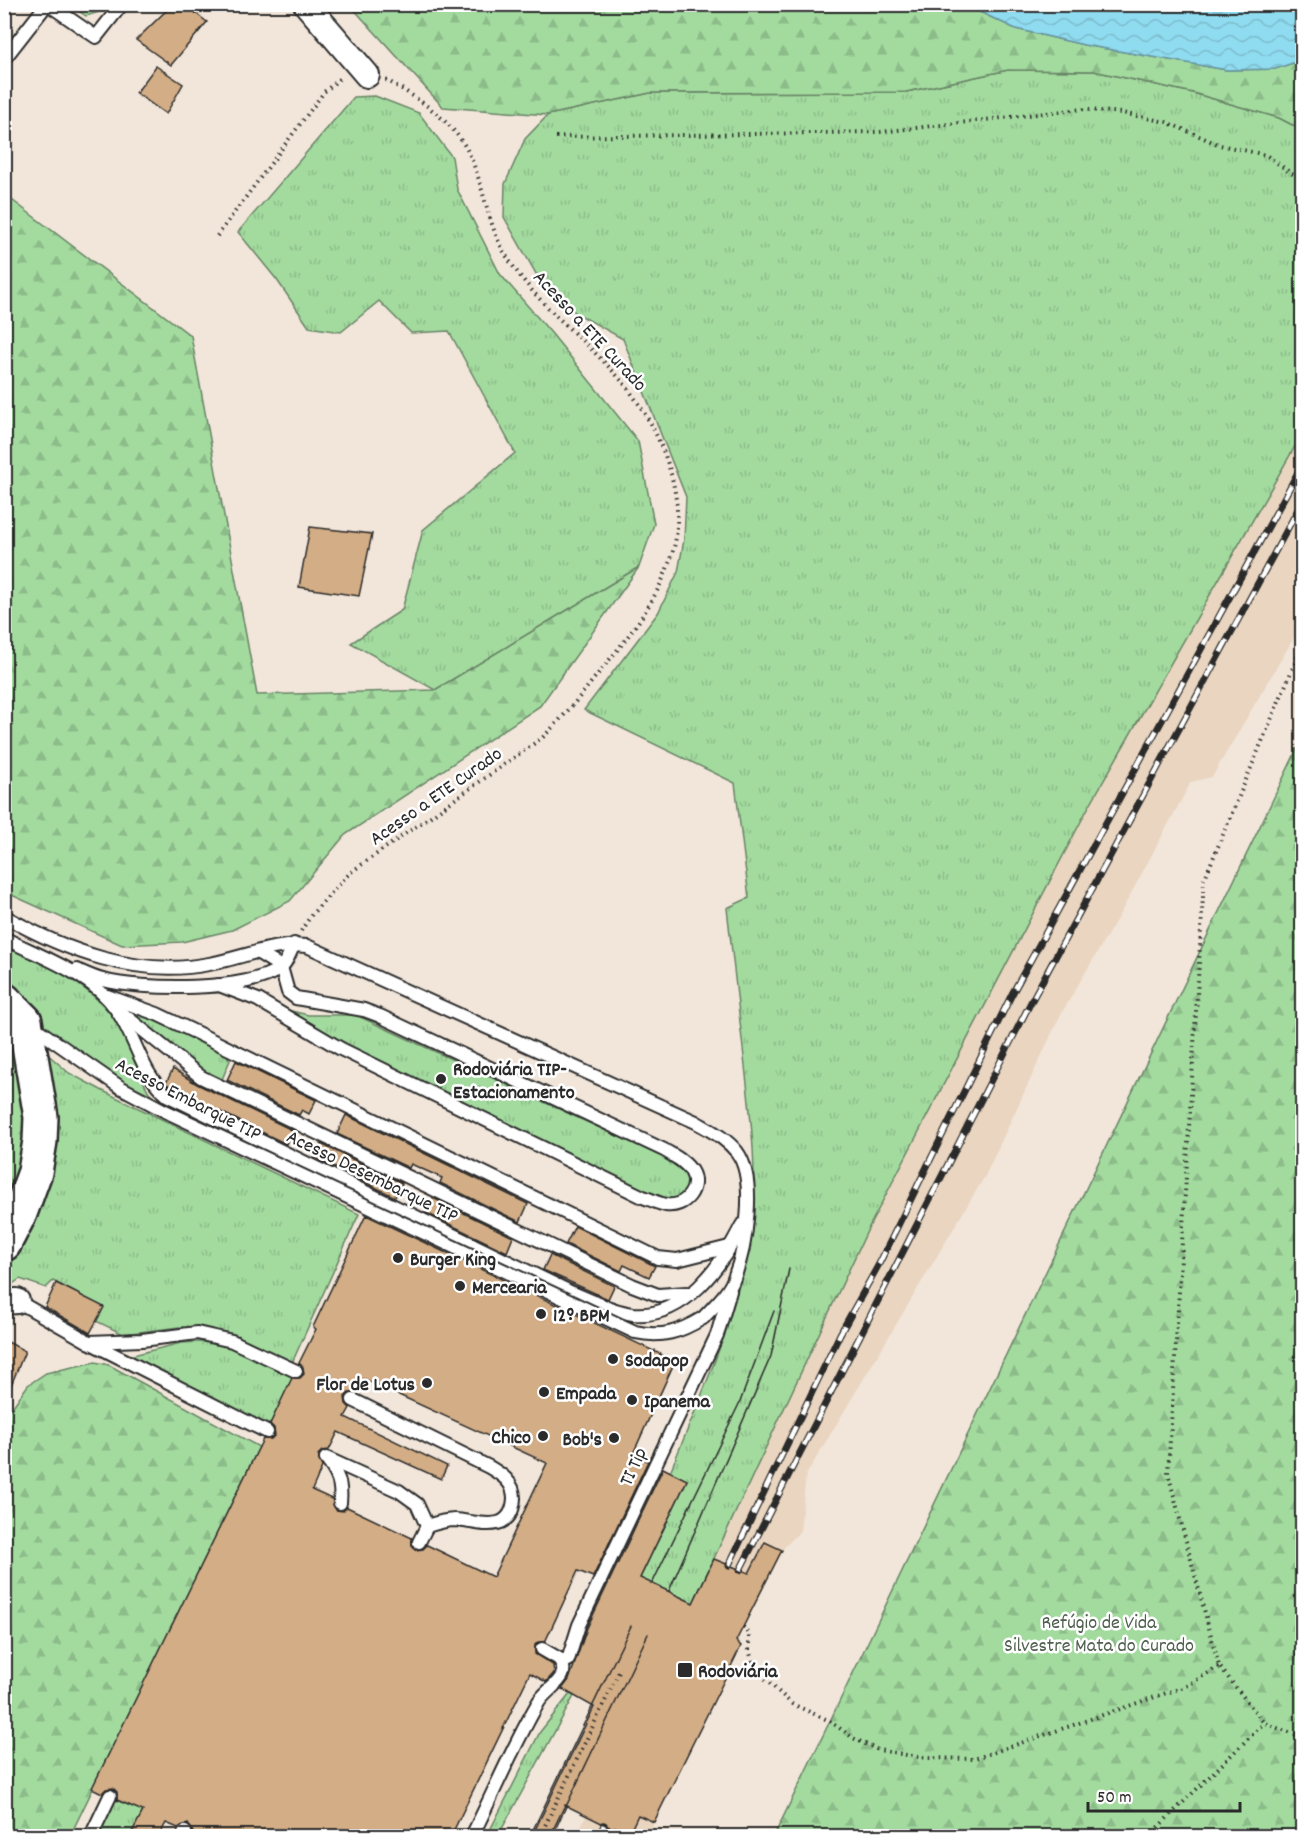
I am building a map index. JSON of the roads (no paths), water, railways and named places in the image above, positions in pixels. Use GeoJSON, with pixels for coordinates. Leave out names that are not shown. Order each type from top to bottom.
{"type":"FeatureCollection","features":[{"type":"Feature","properties":{"kind":"street"},"geometry":{"type":"LineString","coordinates":[[306,4],[367,75]]}},
{"type":"Feature","properties":{"kind":"street"},"geometry":{"type":"LineString","coordinates":[[4,1244],[20,1213],[35,1172],[40,1141],[35,1074],[15,1010]]}},
{"type":"Feature","properties":{"kind":"lane"},"geometry":{"type":"LineString","coordinates":[[4,58],[47,4],[96,37],[122,4]]}},
{"type":"Feature","properties":{"kind":"lane"},"geometry":{"type":"LineString","coordinates":[[4,916],[38,935],[72,949],[131,966],[207,965],[294,944],[322,951],[696,1122],[724,1138],[738,1153],[746,1172],[747,1215],[734,1279]]}},
{"type":"Feature","properties":{"kind":"lane","name":"Acesso Desembarque TIP"},"geometry":{"type":"LineString","coordinates":[[4,938],[61,964],[103,994],[115,1007],[150,1078],[167,1095],[568,1291],[609,1307],[634,1314],[656,1312],[680,1302],[695,1291],[729,1247],[747,1215]]}},
{"type":"Feature","properties":{"kind":"lane"},"geometry":{"type":"LineString","coordinates":[[61,964],[103,980],[144,986],[219,985],[262,977],[281,967],[294,944]]}},
{"type":"Feature","properties":{"kind":"lane"},"geometry":{"type":"LineString","coordinates":[[219,985],[258,1000],[341,1049],[643,1197],[667,1205],[681,1204],[691,1195],[694,1185],[691,1172],[680,1160],[664,1150],[380,1016],[364,1010],[296,998],[288,992],[281,967],[257,952]]}},
{"type":"Feature","properties":{"kind":"lane"},"geometry":{"type":"LineString","coordinates":[[103,994],[158,1014],[658,1258],[677,1260],[729,1247]]}},
{"type":"Feature","properties":{"kind":"lane"},"geometry":{"type":"LineString","coordinates":[[115,1007],[201,1077],[632,1285],[658,1295],[673,1296],[695,1291]]}},
{"type":"Feature","properties":{"kind":"lane","name":"Acesso Embarque TIP"},"geometry":{"type":"LineString","coordinates":[[15,1010],[75,1059],[165,1112],[635,1332],[661,1336],[683,1330],[703,1318],[734,1279]]}},
{"type":"Feature","properties":{"kind":"lane","name":"TI Tip"},"geometry":{"type":"LineString","coordinates":[[559,1659],[566,1660],[571,1654],[579,1625],[717,1335],[734,1279]]}},
{"type":"Feature","properties":{"kind":"lane"},"geometry":{"type":"LineString","coordinates":[[11,1302],[267,1432]]}},
{"type":"Feature","properties":{"kind":"lane"},"geometry":{"type":"LineString","coordinates":[[89,1342],[142,1340],[197,1333],[232,1341],[296,1371]]}},
{"type":"Feature","properties":{"kind":"lane"},"geometry":{"type":"LineString","coordinates":[[353,1400],[489,1467],[505,1477],[510,1484],[514,1499],[512,1508],[501,1522],[484,1526],[456,1520],[427,1526]]}},
{"type":"Feature","properties":{"kind":"lane"},"geometry":{"type":"LineString","coordinates":[[340,1503],[342,1488],[338,1475],[326,1458],[399,1491],[417,1504],[427,1526]]}},
{"type":"Feature","properties":{"kind":"lane"},"geometry":{"type":"LineString","coordinates":[[419,1542],[427,1526]]}},
{"type":"Feature","properties":{"kind":"lane"},"geometry":{"type":"LineString","coordinates":[[472,1836],[539,1701],[563,1676],[564,1667],[559,1659],[542,1649]]}},
{"type":"Feature","properties":{"kind":"lane"},"geometry":{"type":"LineString","coordinates":[[91,1836],[110,1796]]}},
{"type":"Feature","properties":{"kind":"water"},"geometry":{"type":"Polygon","coordinates":[[[965,5],[1302,5],[1302,60],[1275,69],[1227,70],[1084,45],[1016,29],[965,5]]]}},
{"type":"Feature","properties":{"kind":"tram line"},"geometry":{"type":"LineString","coordinates":[[669,1591],[771,1356],[789,1269]]}},
{"type":"Feature","properties":{"kind":"tram line"},"geometry":{"type":"LineString","coordinates":[[652,1584],[740,1402],[774,1311]]}},
{"type":"Feature","properties":{"kind":"tram line"},"geometry":{"type":"LineString","coordinates":[[530,1836],[631,1626]]}},
{"type":"Feature","properties":{"kind":"tram line"},"geometry":{"type":"LineString","coordinates":[[552,1836],[648,1634]]}},
{"type":"Feature","properties":{"kind":"railway"},"geometry":{"type":"LineString","coordinates":[[729,1565],[840,1334],[879,1264],[1012,994],[1302,465]]}},
{"type":"Feature","properties":{"kind":"railway"},"geometry":{"type":"LineString","coordinates":[[740,1570],[1032,1000],[1302,502]]}},
{"type":"Feature","properties":{"kind":"railway"},"geometry":{"type":"LineString","coordinates":[[599,1836],[604,1825]]}},
{"type":"Feature","properties":{"kind":"railway"},"geometry":{"type":"LineString","coordinates":[[612,1836],[615,1830]]}},
{"type":"Feature","properties":{"kind":"place","name":"Rodoviária TIP- Estacionamento"},"geometry":{"type":"Point","coordinates":[441,1079]}},
{"type":"Feature","properties":{"kind":"place","name":"Burger King"},"geometry":{"type":"Point","coordinates":[398,1258]}},
{"type":"Feature","properties":{"kind":"place","name":"Mercearia"},"geometry":{"type":"Point","coordinates":[460,1286]}},
{"type":"Feature","properties":{"kind":"place","name":"12º BPM"},"geometry":{"type":"Point","coordinates":[541,1314]}},
{"type":"Feature","properties":{"kind":"place","name":"Sodapop"},"geometry":{"type":"Point","coordinates":[613,1359]}},
{"type":"Feature","properties":{"kind":"place","name":"Flor de Lotus"},"geometry":{"type":"Point","coordinates":[427,1383]}},
{"type":"Feature","properties":{"kind":"place","name":"Empada"},"geometry":{"type":"Point","coordinates":[544,1392]}},
{"type":"Feature","properties":{"kind":"place","name":"Ipanema"},"geometry":{"type":"Point","coordinates":[632,1400]}},
{"type":"Feature","properties":{"kind":"place","name":"Chico"},"geometry":{"type":"Point","coordinates":[543,1436]}},
{"type":"Feature","properties":{"kind":"place","name":"Bob's"},"geometry":{"type":"Point","coordinates":[614,1438]}},
{"type":"Feature","properties":{"kind":"place","name":"Rodoviária"},"geometry":{"type":"Point","coordinates":[685,1670]}},
{"type":"Feature","properties":{"kind":"park label","name":"Refúgio de Vida Silvestre Mata do Curado"},"geometry":{"type":"Point","coordinates":[1099,1632]}}]}
